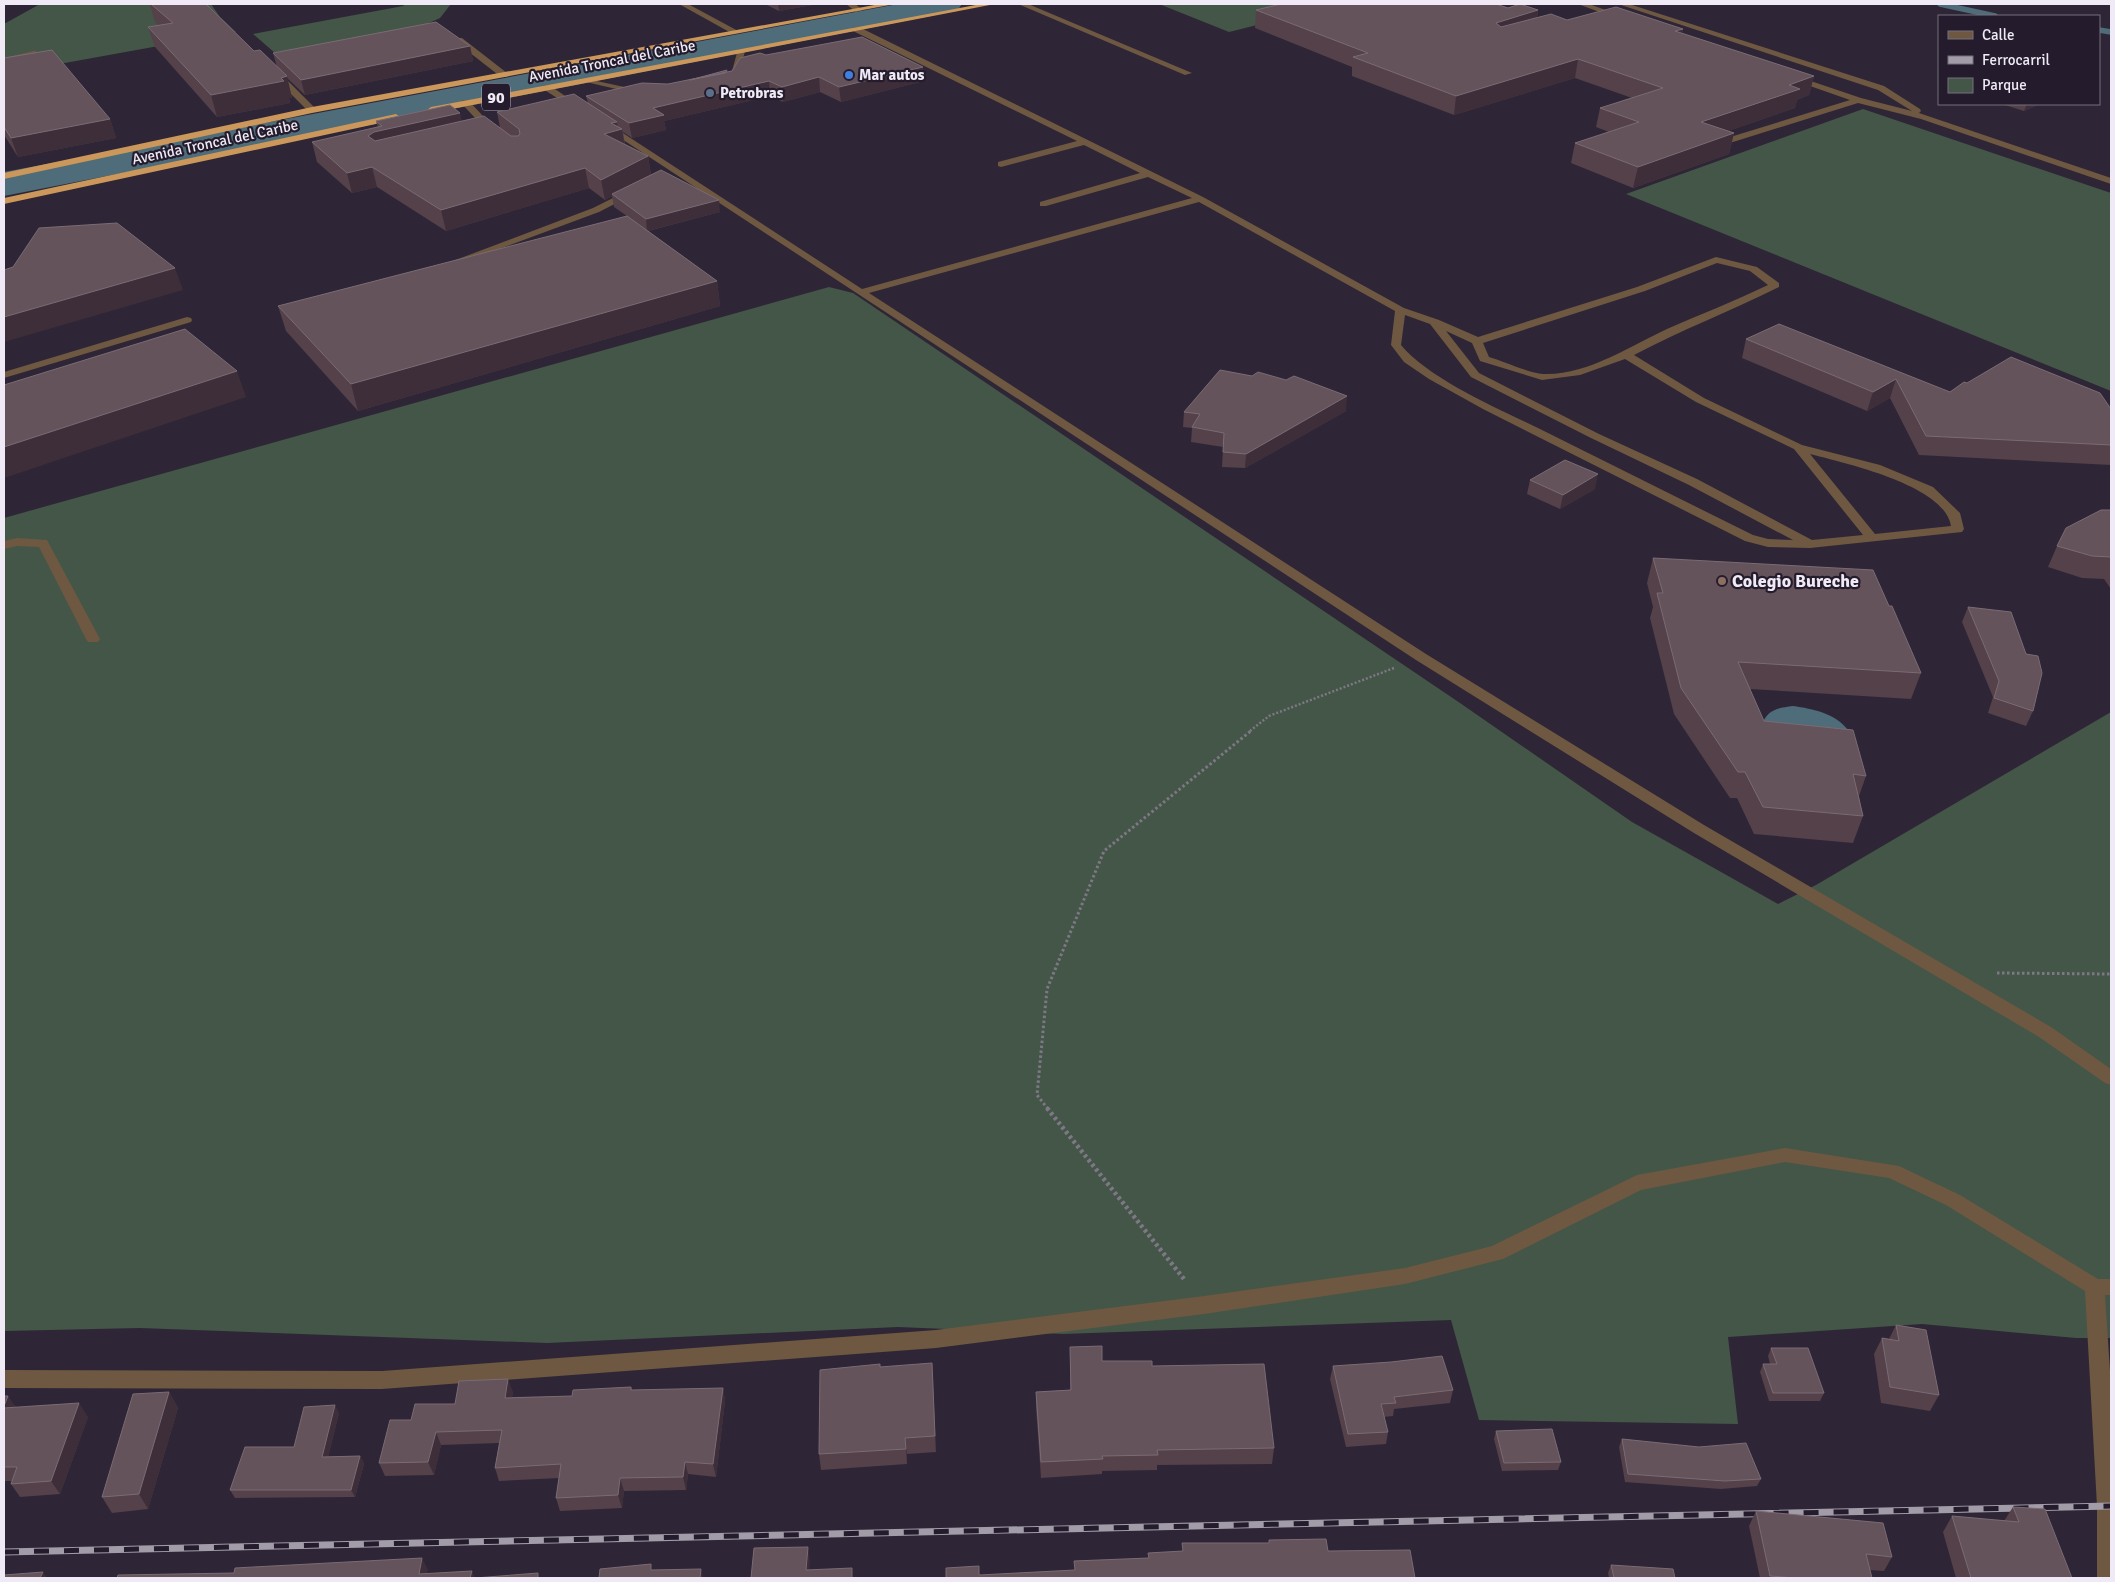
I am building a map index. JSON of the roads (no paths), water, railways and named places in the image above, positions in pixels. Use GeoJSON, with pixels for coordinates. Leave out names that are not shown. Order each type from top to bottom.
{"type":"FeatureCollection","features":[{"type":"Feature","properties":{"kind":"highway","name":"Avenida Troncal del Caribe"},"geometry":{"type":"LineString","coordinates":[[4,176],[312,110],[891,4]]}},
{"type":"Feature","properties":{"kind":"highway","name":"Avenida Troncal del Caribe"},"geometry":{"type":"LineString","coordinates":[[418,113],[465,102],[991,4]]}},
{"type":"Feature","properties":{"kind":"highway","name":"Avenida Troncal del Caribe"},"geometry":{"type":"LineString","coordinates":[[25,196],[408,115]]}},
{"type":"Feature","properties":{"kind":"street"},"geometry":{"type":"LineString","coordinates":[[683,4],[736,32]]}},
{"type":"Feature","properties":{"kind":"street"},"geometry":{"type":"LineString","coordinates":[[850,4],[858,10]]}},
{"type":"Feature","properties":{"kind":"street"},"geometry":{"type":"LineString","coordinates":[[1022,4],[1188,73]]}},
{"type":"Feature","properties":{"kind":"street"},"geometry":{"type":"LineString","coordinates":[[1582,4],[1627,19]]}},
{"type":"Feature","properties":{"kind":"street"},"geometry":{"type":"LineString","coordinates":[[1590,17],[1633,4],[1881,88],[1924,117]]}},
{"type":"Feature","properties":{"kind":"street"},"geometry":{"type":"LineString","coordinates":[[856,29],[1200,199],[1400,310],[1434,322],[1477,341],[1640,289],[1716,260],[1753,269],[1775,285],[1670,332],[1626,355],[1576,373],[1542,377],[1484,359],[1477,341]]}},
{"type":"Feature","properties":{"kind":"street"},"geometry":{"type":"LineString","coordinates":[[460,40],[504,75]]}},
{"type":"Feature","properties":{"kind":"street"},"geometry":{"type":"LineString","coordinates":[[721,84],[730,82],[735,75],[741,51]]}},
{"type":"Feature","properties":{"kind":"street"},"geometry":{"type":"LineString","coordinates":[[4,60],[34,53]]}},
{"type":"Feature","properties":{"kind":"street"},"geometry":{"type":"LineString","coordinates":[[265,64],[312,110]]}},
{"type":"Feature","properties":{"kind":"street"},"geometry":{"type":"LineString","coordinates":[[1784,74],[1858,100],[1924,117],[2111,182]]}},
{"type":"Feature","properties":{"kind":"street"},"geometry":{"type":"LineString","coordinates":[[586,80],[646,94]]}},
{"type":"Feature","properties":{"kind":"street"},"geometry":{"type":"LineString","coordinates":[[546,87],[1422,657],[1699,829],[2045,1032],[2111,1078]]}},
{"type":"Feature","properties":{"kind":"street"},"geometry":{"type":"LineString","coordinates":[[1730,140],[1858,100]]}},
{"type":"Feature","properties":{"kind":"street"},"geometry":{"type":"LineString","coordinates":[[465,102],[489,132]]}},
{"type":"Feature","properties":{"kind":"street"},"geometry":{"type":"LineString","coordinates":[[1001,164],[1085,142]]}},
{"type":"Feature","properties":{"kind":"street"},"geometry":{"type":"LineString","coordinates":[[661,177],[678,173]]}},
{"type":"Feature","properties":{"kind":"street"},"geometry":{"type":"LineString","coordinates":[[1043,204],[1148,174]]}},
{"type":"Feature","properties":{"kind":"street"},"geometry":{"type":"LineString","coordinates":[[441,267],[596,210],[637,189]]}},
{"type":"Feature","properties":{"kind":"street"},"geometry":{"type":"LineString","coordinates":[[4,203],[25,196]]}},
{"type":"Feature","properties":{"kind":"street"},"geometry":{"type":"LineString","coordinates":[[862,292],[1200,199]]}},
{"type":"Feature","properties":{"kind":"street"},"geometry":{"type":"LineString","coordinates":[[1400,310],[1396,345],[1408,360],[1433,377],[1487,407],[1749,538],[1768,542],[1810,544],[1870,536],[1958,529],[1956,516],[1929,490],[1876,468],[1798,447],[1700,400],[1626,355]]}},
{"type":"Feature","properties":{"kind":"street"},"geometry":{"type":"LineString","coordinates":[[4,375],[187,320]]}},
{"type":"Feature","properties":{"kind":"street"},"geometry":{"type":"LineString","coordinates":[[1434,322],[1475,375],[1693,482],[1810,544]]}},
{"type":"Feature","properties":{"kind":"street"},"geometry":{"type":"LineString","coordinates":[[1798,447],[1870,536]]}},
{"type":"Feature","properties":{"kind":"street"},"geometry":{"type":"LineString","coordinates":[[4,545],[17,542],[43,543],[93,640]]}},
{"type":"Feature","properties":{"kind":"street"},"geometry":{"type":"LineString","coordinates":[[4,1379],[382,1380],[936,1339],[1204,1305],[1405,1276],[1496,1253],[1637,1183],[1785,1155],[1892,1171],[1953,1200],[2103,1287],[2108,1578]]}},
{"type":"Feature","properties":{"kind":"water"},"geometry":{"type":"Polygon","coordinates":[[[1793,706],[1816,710],[1830,716],[1843,724],[1848,730],[1762,724],[1770,712],[1793,706]]]}},
{"type":"Feature","properties":{"kind":"waterway"},"geometry":{"type":"LineString","coordinates":[[4,184],[946,4]]}},
{"type":"Feature","properties":{"kind":"waterway"},"geometry":{"type":"LineString","coordinates":[[1940,4],[1990,15]]}},
{"type":"Feature","properties":{"kind":"waterway"},"geometry":{"type":"LineString","coordinates":[[2100,30],[2111,32]]}},
{"type":"Feature","properties":{"kind":"railway"},"geometry":{"type":"LineString","coordinates":[[4,1552],[2111,1506]]}},
{"type":"Feature","properties":{"kind":"place","name":"Mar autos"},"geometry":{"type":"Point","coordinates":[849,75]}},
{"type":"Feature","properties":{"kind":"place","name":"Petrobras"},"geometry":{"type":"Point","coordinates":[710,93]}},
{"type":"Feature","properties":{"kind":"place","name":"Colegio Bureche"},"geometry":{"type":"Point","coordinates":[1722,581]}}]}
